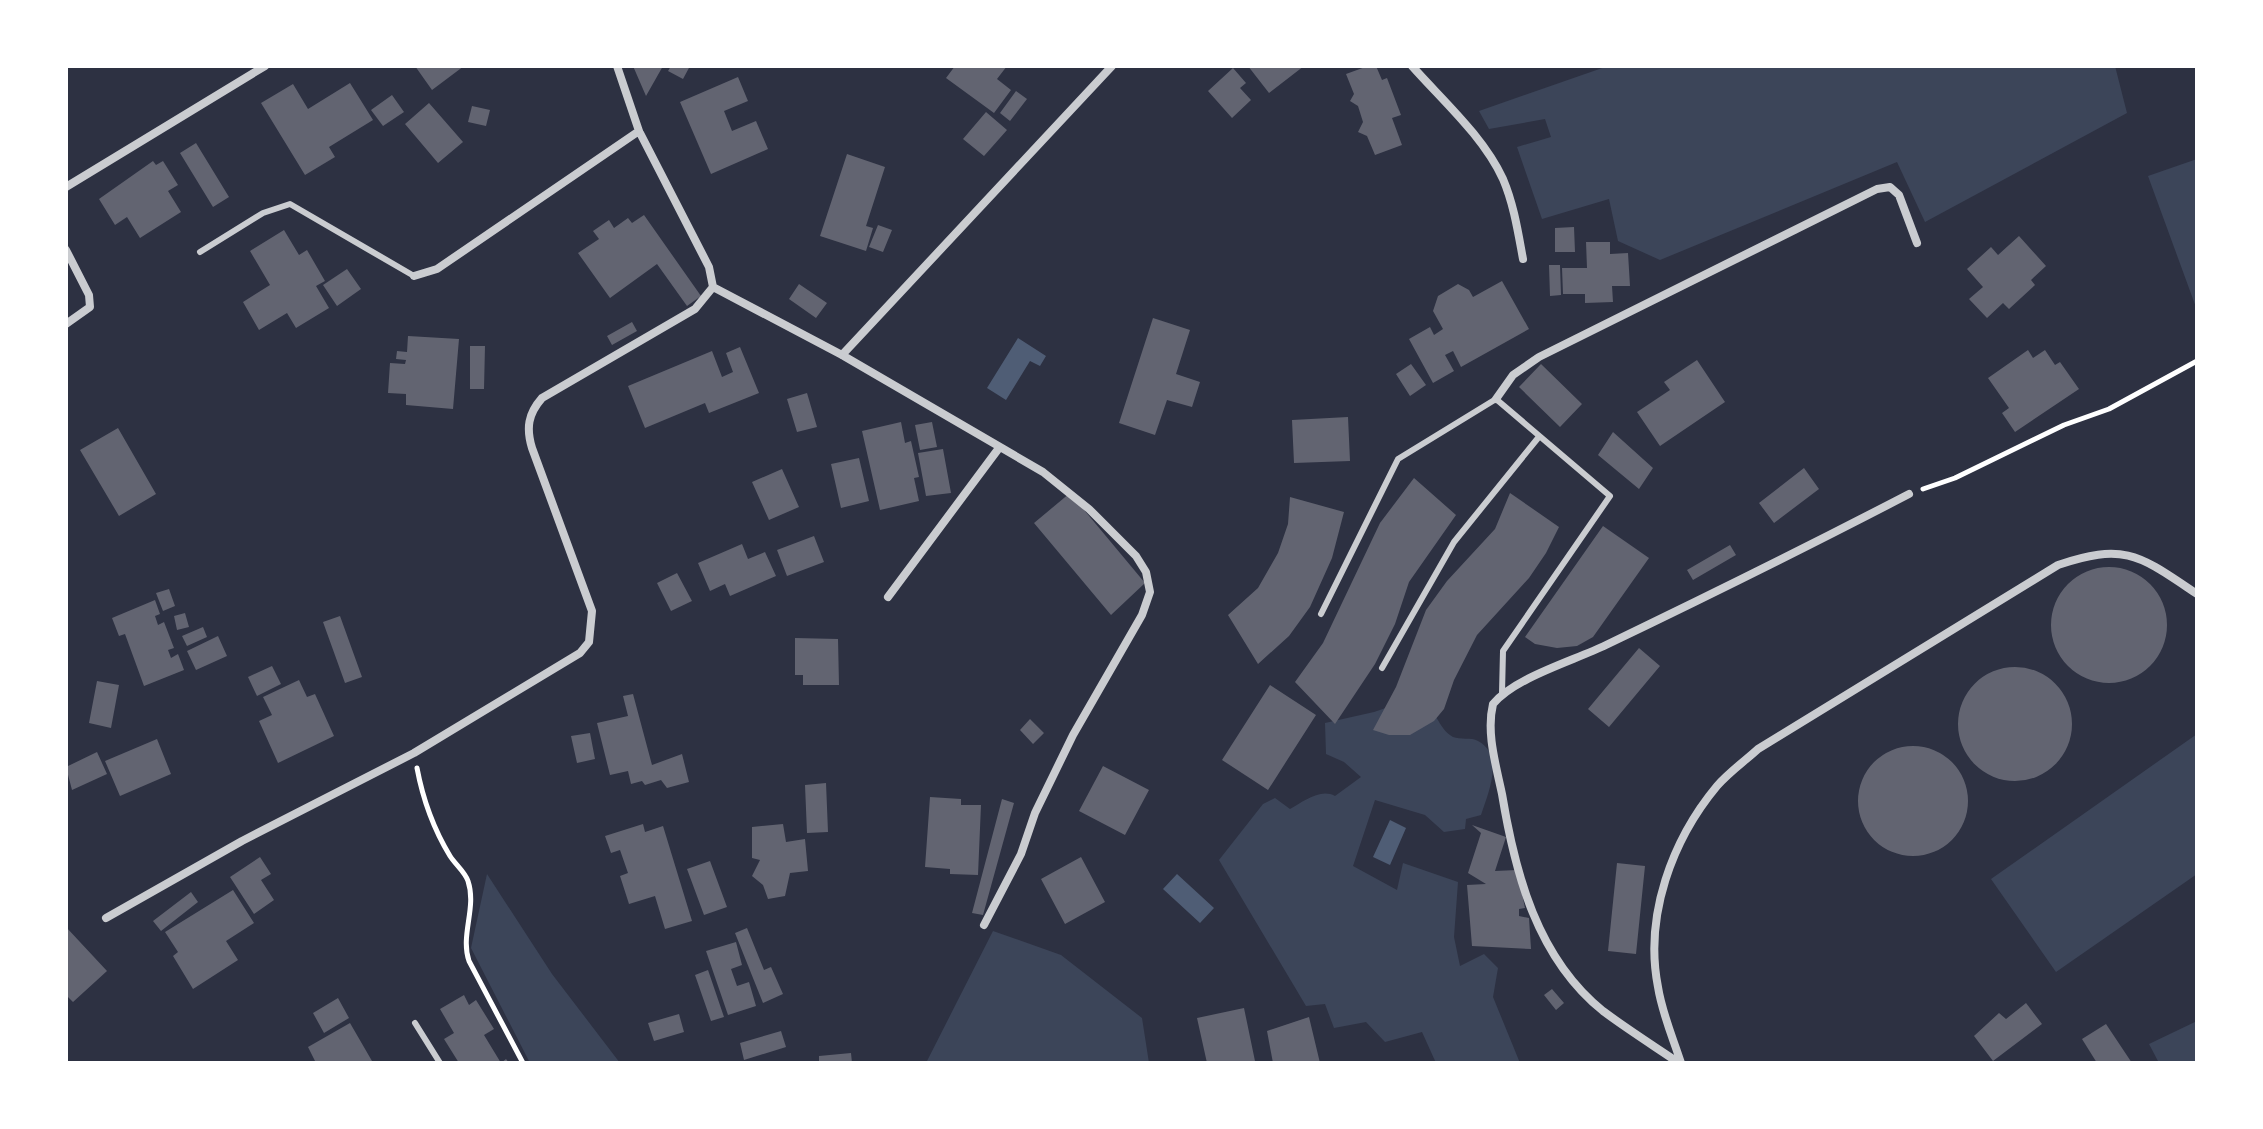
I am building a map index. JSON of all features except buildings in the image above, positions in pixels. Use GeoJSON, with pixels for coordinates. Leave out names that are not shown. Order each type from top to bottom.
{"type":"FeatureCollection","features":[{"type":"Feature","properties":{"kind":"street"},"geometry":{"type":"LineString","coordinates":[[66,187],[265,66]]}},
{"type":"Feature","properties":{"kind":"street"},"geometry":{"type":"LineString","coordinates":[[617,66],[639,131],[709,267],[713,287]]}},
{"type":"Feature","properties":{"kind":"street"},"geometry":{"type":"LineString","coordinates":[[842,355],[1112,66]]}},
{"type":"Feature","properties":{"kind":"street"},"geometry":{"type":"LineString","coordinates":[[1412,66],[1467,128],[1502,178],[1514,209],[1523,259]]}},
{"type":"Feature","properties":{"kind":"street"},"geometry":{"type":"LineString","coordinates":[[414,276],[437,269],[639,131]]}},
{"type":"Feature","properties":{"kind":"street"},"geometry":{"type":"LineString","coordinates":[[1496,399],[1513,375],[1539,357],[1877,189],[1890,187],[1899,195],[1917,243]]}},
{"type":"Feature","properties":{"kind":"street"},"geometry":{"type":"LineString","coordinates":[[66,250],[89,295],[90,307],[66,324]]}},
{"type":"Feature","properties":{"kind":"street"},"geometry":{"type":"LineString","coordinates":[[713,287],[842,355],[1043,472],[1072,492],[1136,556],[1146,572],[1150,592],[1142,615],[1056,769],[1021,854],[984,925]]}},
{"type":"Feature","properties":{"kind":"street"},"geometry":{"type":"LineString","coordinates":[[106,918],[242,841],[414,753],[565,664],[589,642],[592,611],[532,448],[528,423],[532,410],[542,398],[695,309],[713,287]]}},
{"type":"Feature","properties":{"kind":"street"},"geometry":{"type":"LineString","coordinates":[[888,597],[999,448]]}},
{"type":"Feature","properties":{"kind":"street"},"geometry":{"type":"LineString","coordinates":[[1680,1063],[1601,1009],[1553,954],[1538,925],[1514,860],[1491,733],[1493,704],[1502,693],[1720,591],[1909,494]]}},
{"type":"Feature","properties":{"kind":"street"},"geometry":{"type":"LineString","coordinates":[[1680,1063],[1658,987],[1654,931],[1671,866],[1690,823],[1718,784],[1758,749],[2058,565],[2093,554],[2119,552],[2149,562],[2197,594]]}},
{"type":"Feature","properties":{"kind":"lane"},"geometry":{"type":"LineString","coordinates":[[200,252],[263,213],[290,204],[414,276]]}},
{"type":"Feature","properties":{"kind":"lane"},"geometry":{"type":"LineString","coordinates":[[1321,614],[1398,459],[1496,399],[1538,438],[1610,496],[1503,651],[1502,693]]}},
{"type":"Feature","properties":{"kind":"lane"},"geometry":{"type":"LineString","coordinates":[[1382,668],[1454,542],[1538,438]]}},
{"type":"Feature","properties":{"kind":"lane"},"geometry":{"type":"LineString","coordinates":[[415,1023],[440,1063]]}},
{"type":"Feature","properties":{"kind":"path"},"geometry":{"type":"LineString","coordinates":[[1909,494],[1955,478],[2064,425],[2109,409],[2197,361]]}},
{"type":"Feature","properties":{"kind":"path"},"geometry":{"type":"LineString","coordinates":[[414,753],[427,811],[451,858],[468,879],[470,919],[464,946],[469,961],[523,1063]]}},
{"type":"Feature","properties":{"kind":"shaded area"},"geometry":{"type":"Polygon","coordinates":[[[1608,66],[2115,66],[2127,113],[1925,222],[1897,162],[1660,260],[1618,241],[1609,199],[1542,219],[1517,147],[1551,137],[1545,119],[1489,129],[1479,111],[1608,66]]]}},
{"type":"Feature","properties":{"kind":"shaded area"},"geometry":{"type":"Polygon","coordinates":[[[2197,159],[2197,310],[2148,176],[2197,159]]]}},
{"type":"Feature","properties":{"kind":"shaded area"},"geometry":{"type":"Polygon","coordinates":[[[1018,338],[1046,356],[1040,366],[1030,361],[1006,400],[987,388],[1018,338]]]}},
{"type":"Feature","properties":{"kind":"shaded area"},"geometry":{"type":"Polygon","coordinates":[[[1415,698],[1429,707],[1447,733],[1456,738],[1478,741],[1486,747],[1493,765],[1481,815],[1466,819],[1465,829],[1444,832],[1425,815],[1375,800],[1353,866],[1397,890],[1403,863],[1458,882],[1454,937],[1460,966],[1484,954],[1498,968],[1493,997],[1520,1063],[1436,1063],[1422,1032],[1385,1042],[1366,1022],[1334,1028],[1325,1004],[1306,1006],[1219,860],[1263,804],[1275,798],[1290,809],[1318,795],[1335,796],[1361,777],[1344,762],[1326,754],[1325,723],[1374,712],[1415,698]]]}},
{"type":"Feature","properties":{"kind":"shaded area"},"geometry":{"type":"Polygon","coordinates":[[[2197,734],[2197,874],[2056,972],[1991,879],[2197,734]]]}},
{"type":"Feature","properties":{"kind":"shaded area"},"geometry":{"type":"Polygon","coordinates":[[[1390,820],[1406,828],[1390,865],[1373,857],[1390,820]]]}},
{"type":"Feature","properties":{"kind":"shaded area"},"geometry":{"type":"Polygon","coordinates":[[[487,874],[552,974],[620,1063],[530,1063],[471,948],[487,874]]]}},
{"type":"Feature","properties":{"kind":"shaded area"},"geometry":{"type":"Polygon","coordinates":[[[1177,874],[1214,908],[1200,923],[1163,889],[1177,874]]]}},
{"type":"Feature","properties":{"kind":"shaded area"},"geometry":{"type":"Polygon","coordinates":[[[993,931],[1061,955],[1142,1018],[1149,1063],[926,1063],[993,931]]]}},
{"type":"Feature","properties":{"kind":"shaded area"},"geometry":{"type":"Polygon","coordinates":[[[2197,1021],[2197,1063],[2159,1063],[2149,1044],[2197,1021]]]}}]}
